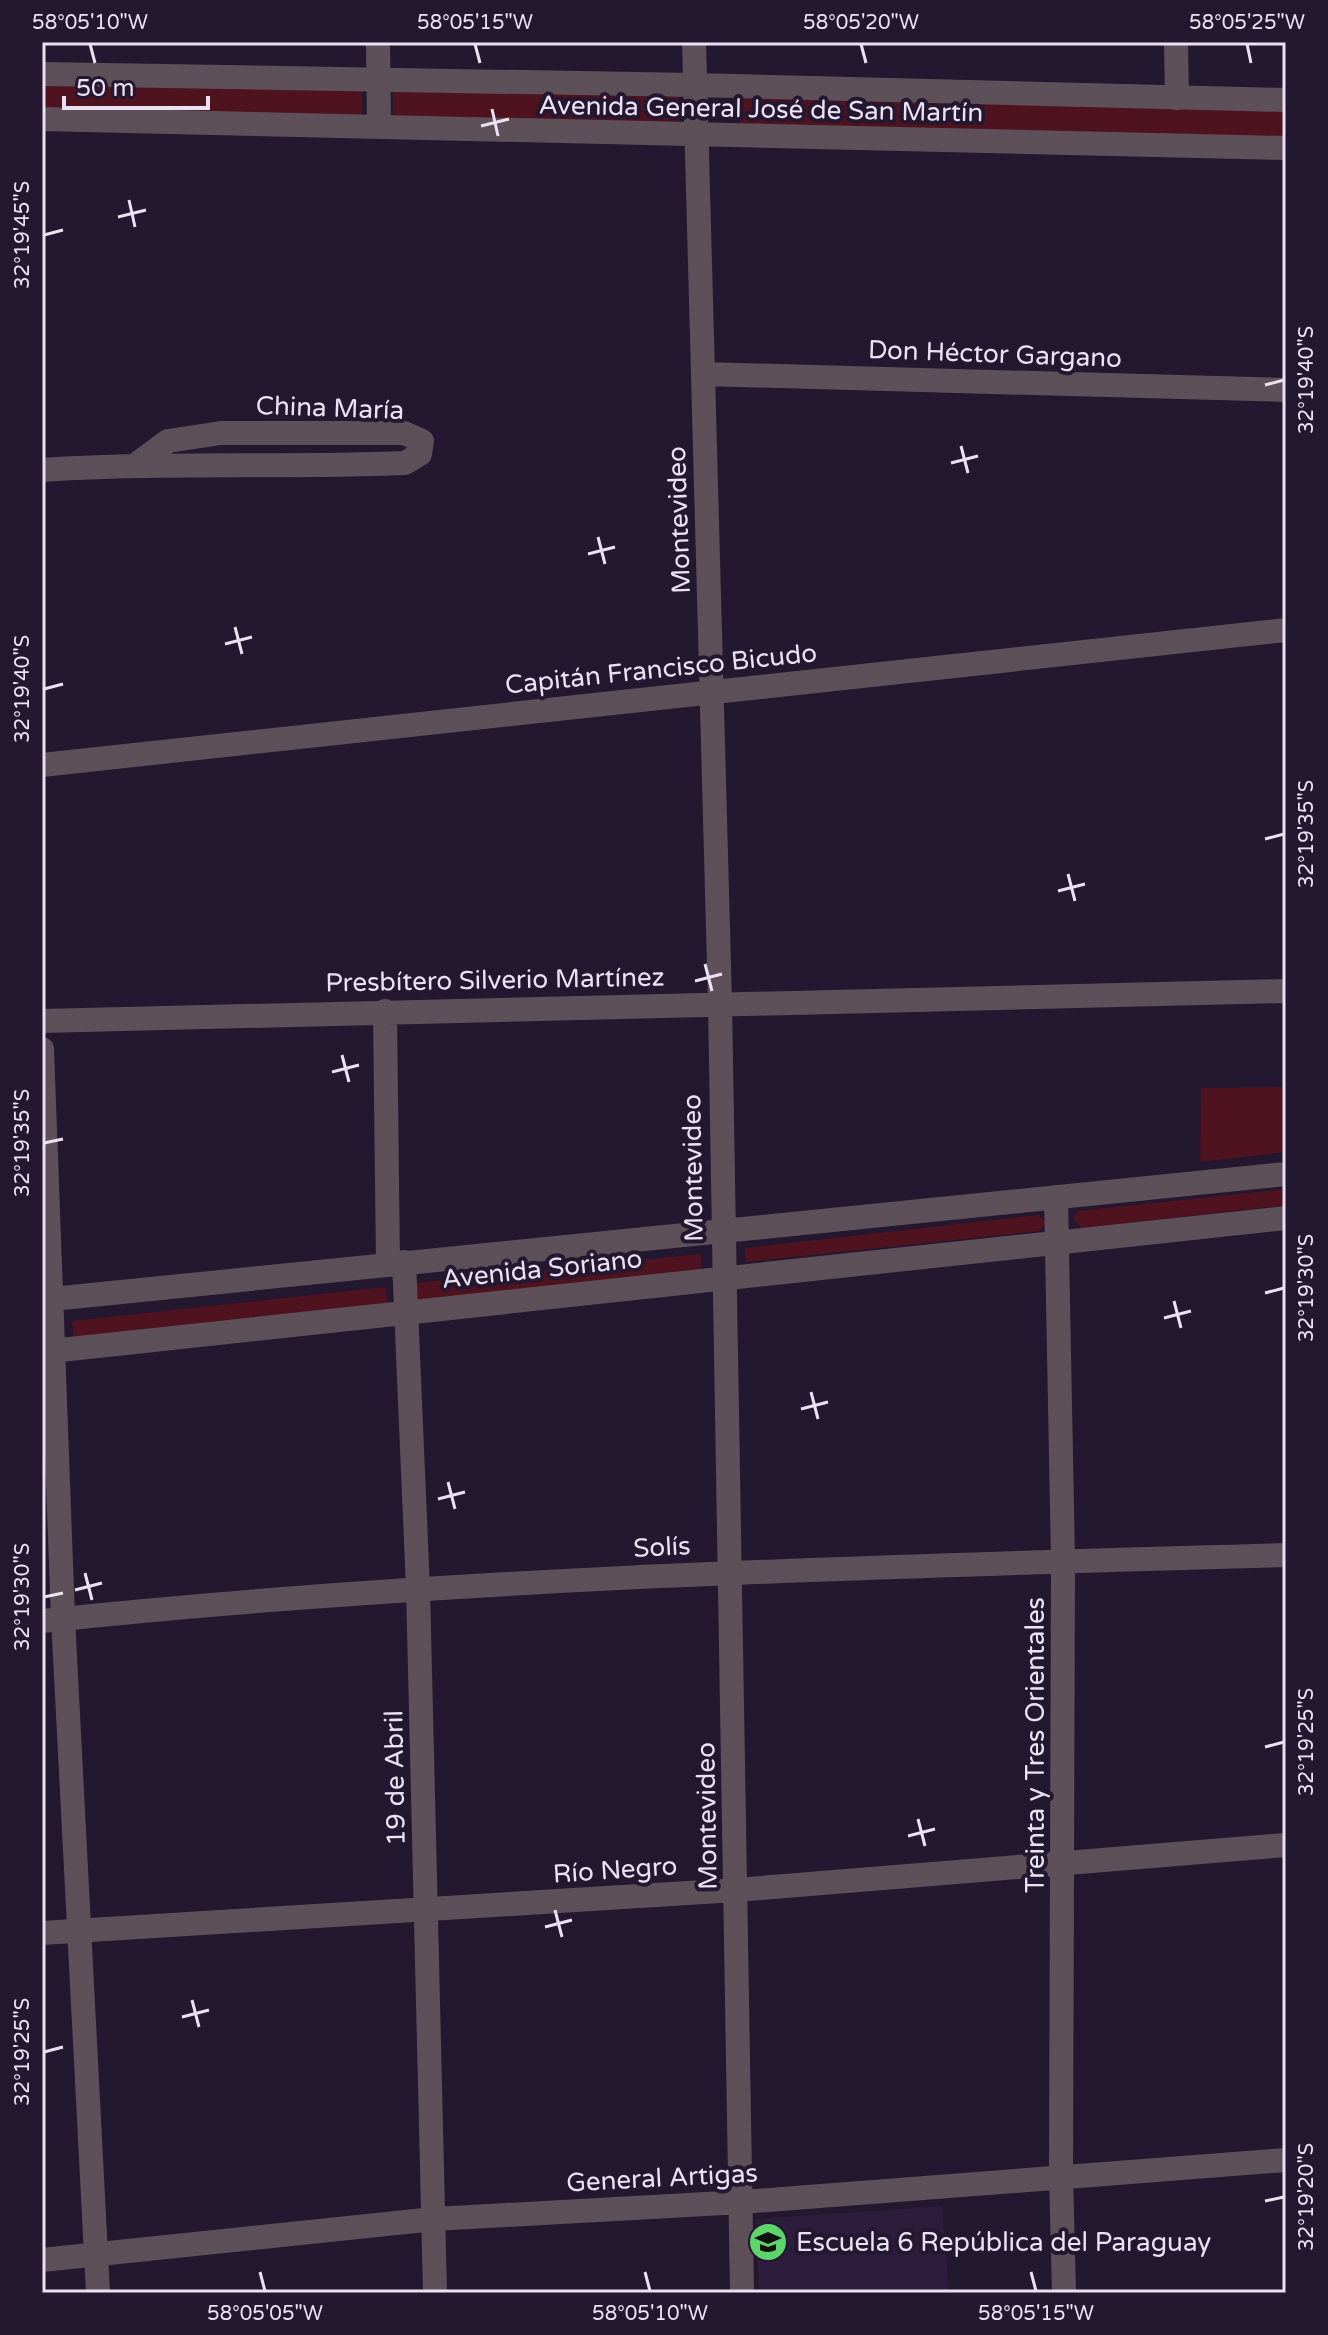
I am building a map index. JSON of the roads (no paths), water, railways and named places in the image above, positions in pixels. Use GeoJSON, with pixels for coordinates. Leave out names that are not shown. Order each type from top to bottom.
{"type":"FeatureCollection","features":[{"type":"Feature","properties":{"kind":"street"},"geometry":{"type":"LineString","coordinates":[[378,42],[379,127]]}},
{"type":"Feature","properties":{"kind":"street","name":"Montevideo"},"geometry":{"type":"LineString","coordinates":[[694,42],[720,1002],[721,1232],[731,1571],[742,2293]]}},
{"type":"Feature","properties":{"kind":"street"},"geometry":{"type":"LineString","coordinates":[[1176,42],[1177,98]]}},
{"type":"Feature","properties":{"kind":"street","name":"Avenida General José de San Martín"},"geometry":{"type":"LineString","coordinates":[[42,74],[695,85],[1286,100]]}},
{"type":"Feature","properties":{"kind":"street","name":"Avenida General José de San Martín"},"geometry":{"type":"LineString","coordinates":[[42,119],[1286,148]]}},
{"type":"Feature","properties":{"kind":"street","name":"Don Héctor Gargano"},"geometry":{"type":"LineString","coordinates":[[703,374],[1286,390]]}},
{"type":"Feature","properties":{"kind":"street","name":"China María"},"geometry":{"type":"LineString","coordinates":[[42,470],[137,464],[276,468],[405,463],[420,454],[422,441],[404,433],[221,433],[168,441],[137,464]]}},
{"type":"Feature","properties":{"kind":"street","name":"Capitán Francisco Bicudo"},"geometry":{"type":"LineString","coordinates":[[42,765],[1286,630]]}},
{"type":"Feature","properties":{"kind":"street","name":"Presbítero Silverio Martínez"},"geometry":{"type":"LineString","coordinates":[[42,1021],[720,1002],[1286,991]]}},
{"type":"Feature","properties":{"kind":"street","name":"19 de Abril"},"geometry":{"type":"LineString","coordinates":[[385,1011],[396,1262],[407,1312],[418,1588],[435,2293]]}},
{"type":"Feature","properties":{"kind":"street"},"geometry":{"type":"LineString","coordinates":[[42,1049],[52,1620],[80,1930],[98,2293]]}},
{"type":"Feature","properties":{"kind":"street","name":"Avenida Soriano"},"geometry":{"type":"LineString","coordinates":[[46,1300],[396,1262],[1286,1174]]}},
{"type":"Feature","properties":{"kind":"street","name":"Treinta y Tres Orientales"},"geometry":{"type":"LineString","coordinates":[[1056,1197],[1063,1561],[1061,2175],[1064,2293]]}},
{"type":"Feature","properties":{"kind":"street","name":"Avenida Soriano"},"geometry":{"type":"LineString","coordinates":[[47,1351],[1286,1218]]}},
{"type":"Feature","properties":{"kind":"street","name":"Solís"},"geometry":{"type":"LineString","coordinates":[[52,1620],[418,1588],[731,1571],[1286,1555]]}},
{"type":"Feature","properties":{"kind":"street","name":"Río Negro"},"geometry":{"type":"LineString","coordinates":[[42,1933],[736,1890],[1286,1845]]}},
{"type":"Feature","properties":{"kind":"street","name":"General Artigas"},"geometry":{"type":"LineString","coordinates":[[42,2260],[434,2219],[742,2202],[1286,2160]]}},
{"type":"Feature","properties":{"kind":"place","name":"Escuela 6 República del Paraguay"},"geometry":{"type":"Point","coordinates":[768,2242]}}]}
